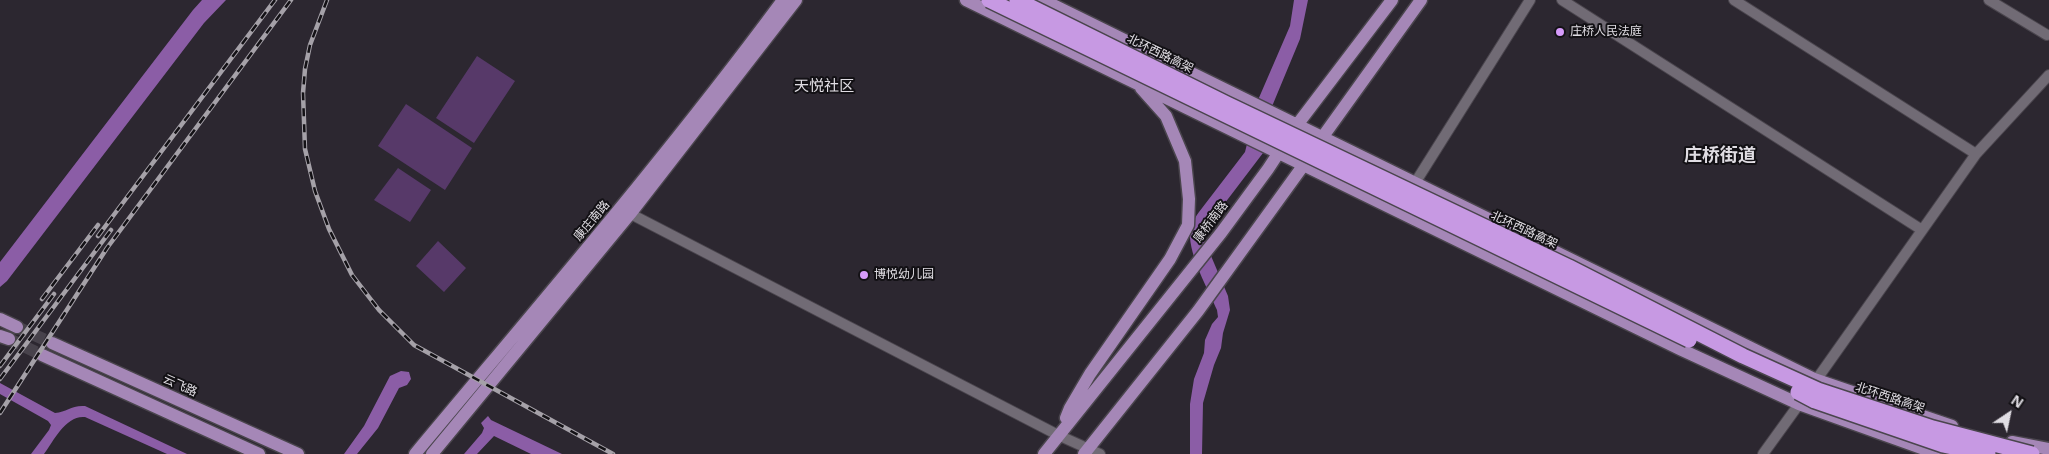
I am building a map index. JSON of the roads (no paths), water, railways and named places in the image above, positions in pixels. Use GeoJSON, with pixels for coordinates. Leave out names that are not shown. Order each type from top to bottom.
{"type":"FeatureCollection","features":[{"type":"Feature","properties":{"kind":"highway"},"geometry":{"type":"LineString","coordinates":[[989,0],[1816,401],[1943,444],[1988,454]]}},
{"type":"Feature","properties":{"kind":"highway","name":"北环西路高架"},"geometry":{"type":"LineString","coordinates":[[1017,0],[1382,180],[1569,267],[1742,356],[1818,390],[1933,428],[2032,454]]}},
{"type":"Feature","properties":{"kind":"main road","name":"康庄南路"},"geometry":{"type":"LineString","coordinates":[[415,454],[625,211],[783,0]]}},
{"type":"Feature","properties":{"kind":"main road","name":"康庄南路"},"geometry":{"type":"LineString","coordinates":[[432,454],[796,0]]}},
{"type":"Feature","properties":{"kind":"main road"},"geometry":{"type":"LineString","coordinates":[[966,0],[1682,350],[1798,404],[1938,454]]}},
{"type":"Feature","properties":{"kind":"main road"},"geometry":{"type":"LineString","coordinates":[[1043,0],[1816,380],[1977,435],[2049,449]]}},
{"type":"Feature","properties":{"kind":"main road","name":"康桥南路"},"geometry":{"type":"LineString","coordinates":[[1044,454],[1221,233],[1292,122],[1392,0]]}},
{"type":"Feature","properties":{"kind":"main road"},"geometry":{"type":"LineString","coordinates":[[1091,452],[1233,265],[1421,0]]}},
{"type":"Feature","properties":{"kind":"main road"},"geometry":{"type":"LineString","coordinates":[[1059,433],[1070,408],[1090,374],[1170,259],[1188,225],[1190,199],[1185,161],[1166,116],[1136,83]]}},
{"type":"Feature","properties":{"kind":"main road"},"geometry":{"type":"LineString","coordinates":[[0,319],[18,327]]}},
{"type":"Feature","properties":{"kind":"main road","name":"云飞路"},"geometry":{"type":"LineString","coordinates":[[52,343],[298,454]]}},
{"type":"Feature","properties":{"kind":"main road"},"geometry":{"type":"LineString","coordinates":[[42,355],[259,454]]}},
{"type":"Feature","properties":{"kind":"street"},"geometry":{"type":"LineString","coordinates":[[1415,183],[1530,0]]}},
{"type":"Feature","properties":{"kind":"street"},"geometry":{"type":"LineString","coordinates":[[1562,0],[1922,230]]}},
{"type":"Feature","properties":{"kind":"street"},"geometry":{"type":"LineString","coordinates":[[1734,0],[1976,154]]}},
{"type":"Feature","properties":{"kind":"street"},"geometry":{"type":"LineString","coordinates":[[1989,0],[2047,35]]}},
{"type":"Feature","properties":{"kind":"street"},"geometry":{"type":"LineString","coordinates":[[1762,454],[1976,154],[2049,75]]}},
{"type":"Feature","properties":{"kind":"street"},"geometry":{"type":"LineString","coordinates":[[625,211],[1059,433],[1091,452]]}},
{"type":"Feature","properties":{"kind":"tunnel"},"geometry":{"type":"LineString","coordinates":[[17,327],[52,343]]}},
{"type":"Feature","properties":{"kind":"tunnel"},"geometry":{"type":"LineString","coordinates":[[9,339],[42,355]]}},
{"type":"Feature","properties":{"kind":"railway"},"geometry":{"type":"LineString","coordinates":[[98,236],[275,0]]}},
{"type":"Feature","properties":{"kind":"railway"},"geometry":{"type":"LineString","coordinates":[[0,413],[107,248],[291,0]]}},
{"type":"Feature","properties":{"kind":"railway"},"geometry":{"type":"LineString","coordinates":[[327,0],[310,45],[305,69],[303,93],[305,149],[315,191],[329,229],[352,275],[379,310],[414,345],[613,454]]}},
{"type":"Feature","properties":{"kind":"railway"},"geometry":{"type":"LineString","coordinates":[[42,299],[98,225]]}},
{"type":"Feature","properties":{"kind":"railway"},"geometry":{"type":"LineString","coordinates":[[0,379],[111,230]]}},
{"type":"Feature","properties":{"kind":"railway"},"geometry":{"type":"LineString","coordinates":[[0,366],[54,294]]}},
{"type":"Feature","properties":{"kind":"place","name":"庄桥人民法庭"},"geometry":{"type":"Point","coordinates":[1560,32]}},
{"type":"Feature","properties":{"kind":"place","name":"博悦幼儿园"},"geometry":{"type":"Point","coordinates":[864,275]}},
{"type":"Feature","properties":{"kind":"district","name":"天悦社区"},"geometry":{"type":"Point","coordinates":[824,87]}},
{"type":"Feature","properties":{"kind":"district","name":"庄桥街道"},"geometry":{"type":"Point","coordinates":[1720,156]}}]}
